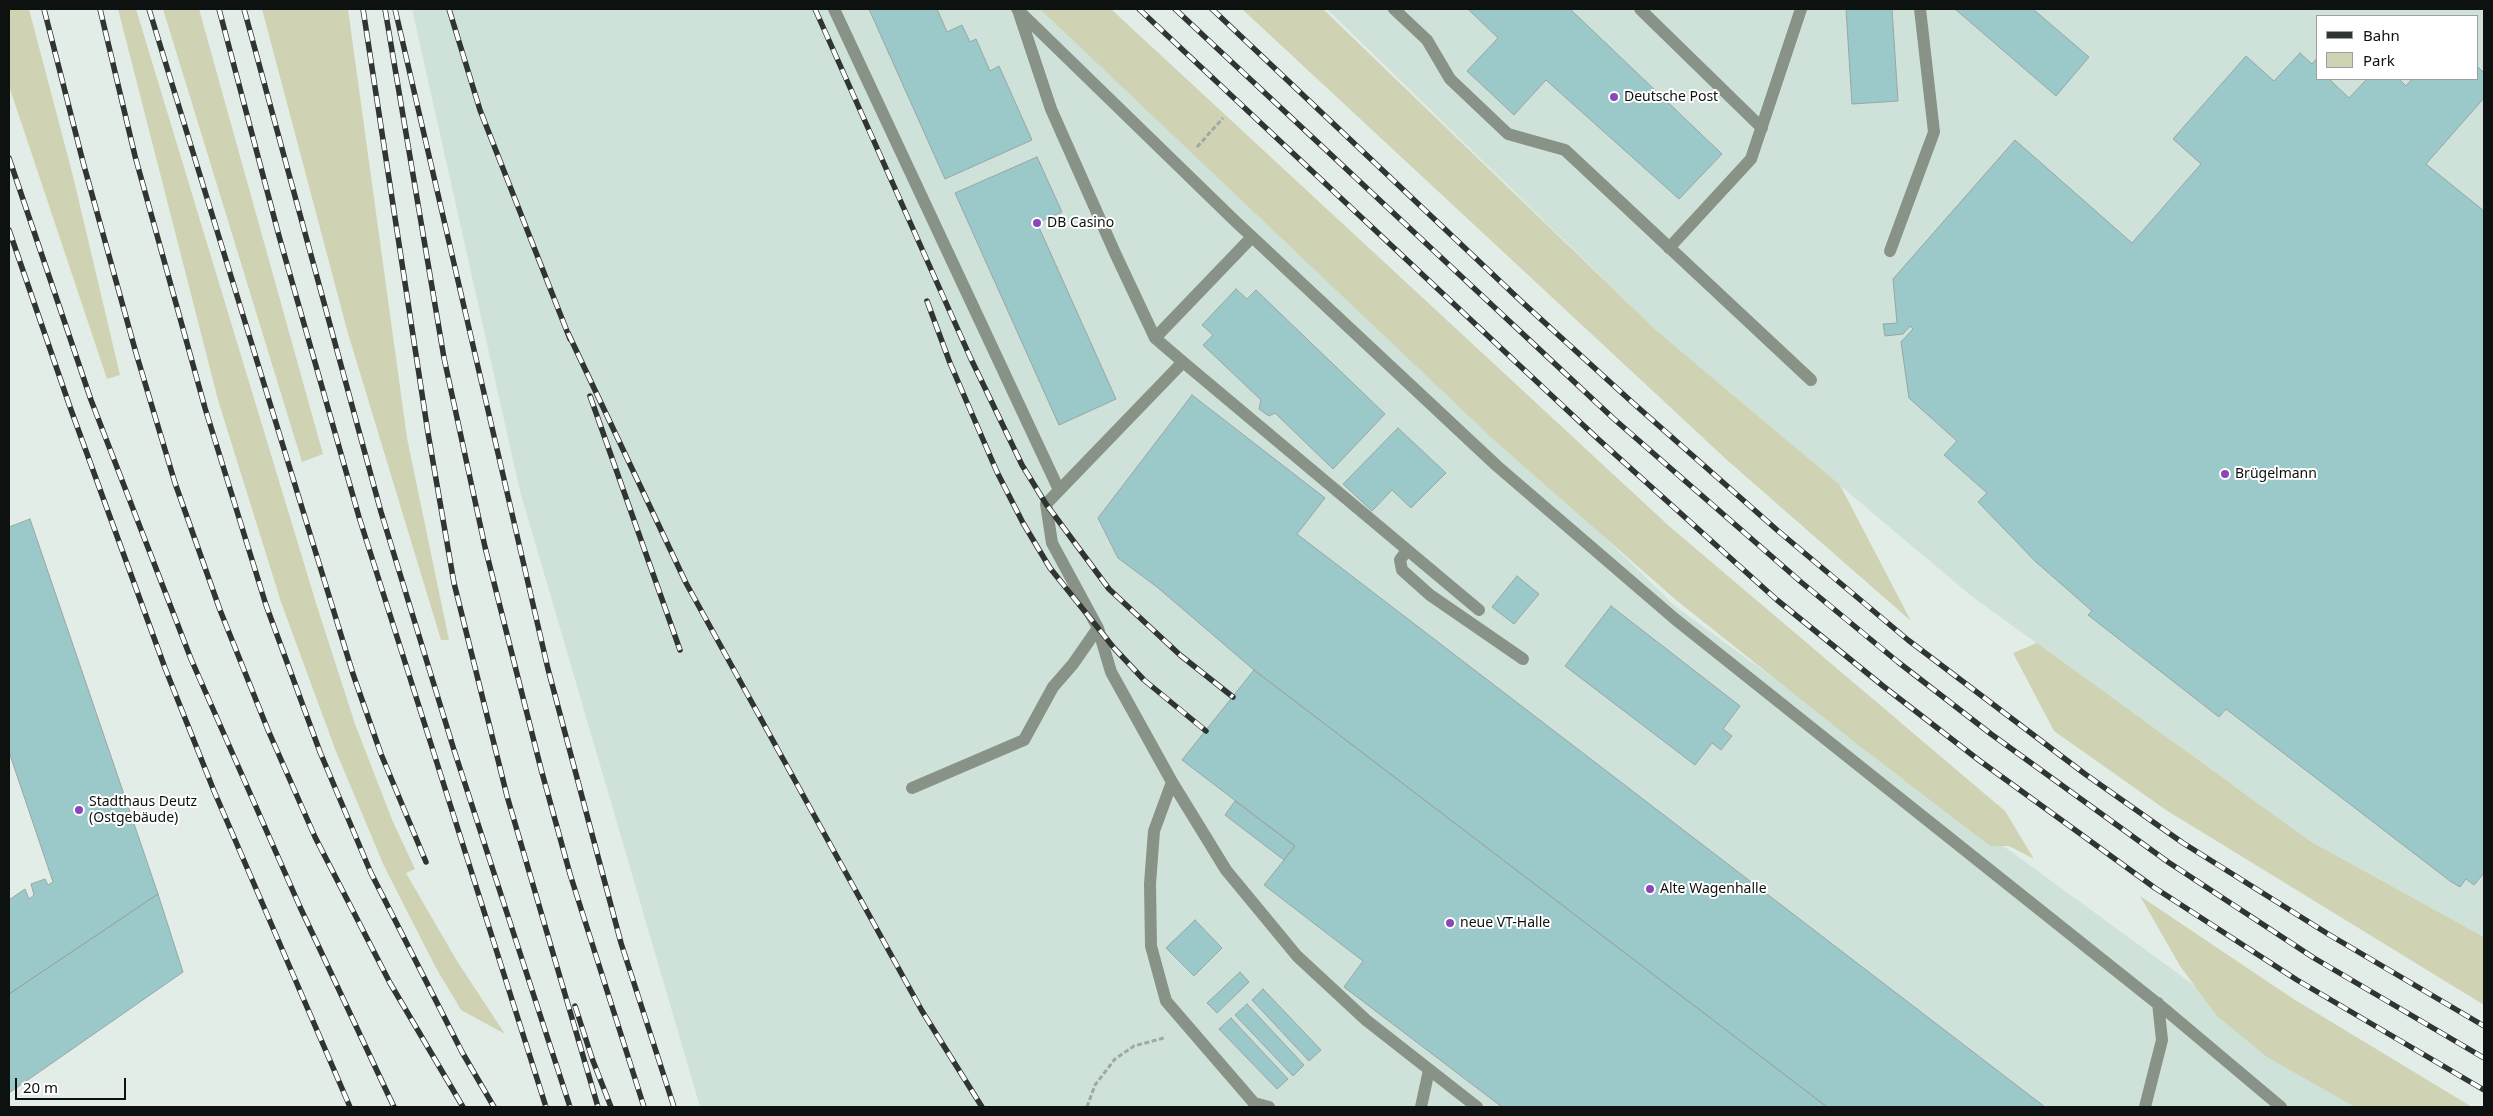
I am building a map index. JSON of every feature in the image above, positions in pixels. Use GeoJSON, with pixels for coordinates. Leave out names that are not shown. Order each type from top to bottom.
{"type":"FeatureCollection","features":[{"type":"Feature","properties":{"kind":"lane"},"geometry":{"type":"LineString","coordinates":[[834,9],[1060,490]]}},
{"type":"Feature","properties":{"kind":"lane"},"geometry":{"type":"LineString","coordinates":[[1394,9],[1427,40],[1450,79],[1508,134],[1565,150],[1811,380]]}},
{"type":"Feature","properties":{"kind":"lane"},"geometry":{"type":"LineString","coordinates":[[1640,9],[1762,128]]}},
{"type":"Feature","properties":{"kind":"lane"},"geometry":{"type":"LineString","coordinates":[[1669,248],[1751,159],[1801,9]]}},
{"type":"Feature","properties":{"kind":"lane"},"geometry":{"type":"LineString","coordinates":[[1890,251],[1934,132],[1920,9]]}},
{"type":"Feature","properties":{"kind":"lane"},"geometry":{"type":"LineString","coordinates":[[1018,10],[1252,237],[1497,466],[1674,619],[2158,1003],[2281,1107]]}},
{"type":"Feature","properties":{"kind":"lane"},"geometry":{"type":"LineString","coordinates":[[1018,10],[1052,109],[1155,338],[1479,610]]}},
{"type":"Feature","properties":{"kind":"lane"},"geometry":{"type":"LineString","coordinates":[[1155,338],[1252,237]]}},
{"type":"Feature","properties":{"kind":"lane"},"geometry":{"type":"LineString","coordinates":[[1183,362],[1046,504],[1052,543],[1098,628],[1111,672],[1172,782],[1226,870],[1297,956],[1366,1020],[1477,1107]]}},
{"type":"Feature","properties":{"kind":"lane"},"geometry":{"type":"LineString","coordinates":[[1407,550],[1400,560],[1402,570],[1430,595],[1524,659]]}},
{"type":"Feature","properties":{"kind":"lane"},"geometry":{"type":"LineString","coordinates":[[912,788],[1024,740],[1053,687],[1073,664],[1098,628]]}},
{"type":"Feature","properties":{"kind":"lane"},"geometry":{"type":"LineString","coordinates":[[1172,782],[1154,831],[1150,884],[1151,946],[1166,1001],[1254,1103],[1269,1107]]}},
{"type":"Feature","properties":{"kind":"lane"},"geometry":{"type":"LineString","coordinates":[[2145,1107],[2162,1040],[2158,1003]]}},
{"type":"Feature","properties":{"kind":"lane"},"geometry":{"type":"LineString","coordinates":[[1421,1107],[1429,1070]]}},
{"type":"Feature","properties":{"kind":"path"},"geometry":{"type":"LineString","coordinates":[[1194,149],[1223,118]]}},
{"type":"Feature","properties":{"kind":"path"},"geometry":{"type":"LineString","coordinates":[[1087,1107],[1095,1085],[1115,1059],[1134,1046],[1171,1037],[1166,1001]]}},
{"type":"Feature","properties":{"kind":"shaded area"},"geometry":{"type":"Polygon","coordinates":[[[412,9],[1063,9],[1675,606],[2243,1021],[2400,1107],[700,1107],[520,491],[412,9]]]}},
{"type":"Feature","properties":{"kind":"shaded area"},"geometry":{"type":"Polygon","coordinates":[[[1327,9],[2484,9],[2484,937],[2310,841],[1970,595],[1657,331],[1327,9]]]}},
{"type":"Feature","properties":{"kind":"green space"},"geometry":{"type":"Polygon","coordinates":[[[9,9],[29,9],[73,176],[120,375],[107,379],[9,86],[9,9]]]}},
{"type":"Feature","properties":{"kind":"green space"},"geometry":{"type":"Polygon","coordinates":[[[118,9],[136,9],[316,603],[355,724],[393,822],[415,869],[406,873],[457,961],[505,1034],[461,1010],[436,968],[384,866],[335,749],[281,602],[218,400],[118,9]]]}},
{"type":"Feature","properties":{"kind":"green space"},"geometry":{"type":"Polygon","coordinates":[[[163,9],[199,9],[323,454],[302,462],[163,9]]]}},
{"type":"Feature","properties":{"kind":"green space"},"geometry":{"type":"Polygon","coordinates":[[[262,9],[348,9],[407,438],[449,640],[441,640],[347,330],[262,9]]]}},
{"type":"Feature","properties":{"kind":"green space"},"geometry":{"type":"Polygon","coordinates":[[[1040,9],[1111,9],[1669,526],[2005,811],[2034,859],[2009,846],[1990,846],[1857,744],[1676,600],[1494,440],[1040,9]]]}},
{"type":"Feature","properties":{"kind":"green space"},"geometry":{"type":"Polygon","coordinates":[[[1242,9],[1323,9],[1657,331],[1840,485],[1911,621],[1727,460],[1242,9]]]}},
{"type":"Feature","properties":{"kind":"green space"},"geometry":{"type":"Polygon","coordinates":[[[2037,643],[2310,841],[2484,937],[2484,1005],[2166,810],[2054,731],[2013,653],[2037,643]]]}},
{"type":"Feature","properties":{"kind":"green space"},"geometry":{"type":"Polygon","coordinates":[[[2140,896],[2292,998],[2472,1107],[2355,1107],[2267,1057],[2217,1016],[2180,966],[2140,896]]]}},
{"type":"Feature","properties":{"kind":"building"},"geometry":{"type":"Polygon","coordinates":[[[869,9],[937,9],[947,32],[962,25],[970,42],[976,39],[990,71],[999,66],[1032,140],[945,179],[869,9]]]}},
{"type":"Feature","properties":{"kind":"building","name":"Deutsche Post"},"geometry":{"type":"Polygon","coordinates":[[[1468,9],[1570,9],[1722,154],[1679,199],[1546,80],[1514,115],[1467,71],[1498,38],[1468,9]]]}},
{"type":"Feature","properties":{"kind":"building"},"geometry":{"type":"Polygon","coordinates":[[[1846,9],[1892,9],[1898,101],[1852,104],[1846,9]]]}},
{"type":"Feature","properties":{"kind":"building"},"geometry":{"type":"Polygon","coordinates":[[[1955,9],[2033,9],[2089,57],[2056,96],[1955,9]]]}},
{"type":"Feature","properties":{"kind":"building","name":"Brügelmann"},"geometry":{"type":"Polygon","coordinates":[[[2300,53],[2312,64],[2316,59],[2316,80],[2330,80],[2349,98],[2366,80],[2400,80],[2406,86],[2411,80],[2478,80],[2478,67],[2484,73],[2484,98],[2426,164],[2484,211],[2484,873],[2474,885],[2466,879],[2460,887],[2450,881],[2226,709],[2219,717],[2088,615],[2092,611],[2036,562],[1978,502],[1987,493],[1944,455],[1957,441],[1909,398],[1901,342],[1913,329],[1910,326],[1903,334],[1885,336],[1883,324],[1897,323],[1893,279],[2015,140],[2132,243],[2201,164],[2173,139],[2246,56],[2274,81],[2300,53]]]}},
{"type":"Feature","properties":{"kind":"building"},"geometry":{"type":"Polygon","coordinates":[[[1037,157],[1062,212],[1037,223],[1116,399],[1059,425],[955,193],[1037,157]]]}},
{"type":"Feature","properties":{"kind":"building"},"geometry":{"type":"Polygon","coordinates":[[[1236,289],[1247,299],[1256,290],[1385,414],[1333,469],[1275,413],[1269,416],[1259,409],[1261,400],[1203,345],[1213,335],[1202,325],[1236,289]]]}},
{"type":"Feature","properties":{"kind":"building","name":"Alte Wagenhalle"},"geometry":{"type":"Polygon","coordinates":[[[1192,395],[1325,498],[1297,534],[2045,1107],[1827,1107],[1254,670],[1157,587],[1118,558],[1098,518],[1192,395]]]}},
{"type":"Feature","properties":{"kind":"building"},"geometry":{"type":"Polygon","coordinates":[[[1398,428],[1446,473],[1411,508],[1392,490],[1372,511],[1343,484],[1398,428]]]}},
{"type":"Feature","properties":{"kind":"building","name":"Stadthaus Deutz (Ostgebäude)"},"geometry":{"type":"Polygon","coordinates":[[[30,519],[158,894],[9,994],[9,900],[25,889],[29,899],[34,895],[31,884],[45,879],[48,885],[53,882],[9,752],[9,527],[30,519]]]}},
{"type":"Feature","properties":{"kind":"building"},"geometry":{"type":"Polygon","coordinates":[[[1517,576],[1539,594],[1514,624],[1492,607],[1517,576]]]}},
{"type":"Feature","properties":{"kind":"building"},"geometry":{"type":"Polygon","coordinates":[[[1611,606],[1740,706],[1723,729],[1732,736],[1721,750],[1712,743],[1695,765],[1565,666],[1611,606]]]}},
{"type":"Feature","properties":{"kind":"building","name":"neue VT-Halle"},"geometry":{"type":"Polygon","coordinates":[[[1254,670],[1827,1107],[1502,1107],[1344,987],[1363,961],[1264,885],[1295,846],[1182,760],[1254,670]]]}},
{"type":"Feature","properties":{"kind":"building"},"geometry":{"type":"Polygon","coordinates":[[[1235,801],[1295,846],[1284,860],[1225,815],[1235,801]]]}},
{"type":"Feature","properties":{"kind":"building"},"geometry":{"type":"Polygon","coordinates":[[[158,894],[183,972],[9,1093],[9,994],[158,894]]]}},
{"type":"Feature","properties":{"kind":"building"},"geometry":{"type":"Polygon","coordinates":[[[1195,920],[1222,948],[1194,976],[1166,948],[1195,920]]]}},
{"type":"Feature","properties":{"kind":"building"},"geometry":{"type":"Polygon","coordinates":[[[1240,972],[1249,982],[1217,1013],[1207,1003],[1240,972]]]}},
{"type":"Feature","properties":{"kind":"building"},"geometry":{"type":"Polygon","coordinates":[[[1263,989],[1321,1050],[1309,1061],[1252,1000],[1263,989]]]}},
{"type":"Feature","properties":{"kind":"building"},"geometry":{"type":"Polygon","coordinates":[[[1247,1004],[1304,1065],[1293,1076],[1235,1015],[1247,1004]]]}},
{"type":"Feature","properties":{"kind":"building"},"geometry":{"type":"Polygon","coordinates":[[[1231,1018],[1288,1079],[1277,1089],[1219,1029],[1231,1018]]]}},
{"type":"Feature","properties":{"kind":"railway"},"geometry":{"type":"LineString","coordinates":[[44,9],[83,162],[136,353],[175,483],[220,610],[268,730],[315,837],[390,983],[463,1107]]}},
{"type":"Feature","properties":{"kind":"railway"},"geometry":{"type":"LineString","coordinates":[[100,9],[135,156],[205,408],[266,605],[320,752],[371,873],[462,1052],[494,1107]]}},
{"type":"Feature","properties":{"kind":"railway"},"geometry":{"type":"LineString","coordinates":[[149,9],[353,674],[381,754],[426,862]]}},
{"type":"Feature","properties":{"kind":"railway"},"geometry":{"type":"LineString","coordinates":[[219,9],[279,236],[359,517],[546,1107]]}},
{"type":"Feature","properties":{"kind":"railway"},"geometry":{"type":"LineString","coordinates":[[244,9],[381,512],[454,750],[570,1107]]}},
{"type":"Feature","properties":{"kind":"railway"},"geometry":{"type":"LineString","coordinates":[[363,9],[428,433],[454,583],[507,796],[598,1107]]}},
{"type":"Feature","properties":{"kind":"railway"},"geometry":{"type":"LineString","coordinates":[[385,9],[444,358],[485,547],[541,769],[570,874],[644,1107]]}},
{"type":"Feature","properties":{"kind":"railway"},"geometry":{"type":"LineString","coordinates":[[395,9],[548,669],[621,943],[674,1107]]}},
{"type":"Feature","properties":{"kind":"railway"},"geometry":{"type":"LineString","coordinates":[[449,9],[480,110],[570,339]]}},
{"type":"Feature","properties":{"kind":"railway"},"geometry":{"type":"LineString","coordinates":[[815,9],[971,359],[1022,465],[1046,504],[1109,589],[1180,655],[1233,697]]}},
{"type":"Feature","properties":{"kind":"railway"},"geometry":{"type":"LineString","coordinates":[[1139,9],[1598,439],[1777,600],[1883,686],[1980,761],[2155,888],[2297,980],[2484,1090]]}},
{"type":"Feature","properties":{"kind":"railway"},"geometry":{"type":"LineString","coordinates":[[1175,9],[1614,419],[1801,582],[1898,662],[1991,734],[2168,862],[2314,958],[2484,1058]]}},
{"type":"Feature","properties":{"kind":"railway"},"geometry":{"type":"LineString","coordinates":[[1212,9],[1522,302],[1633,403],[1777,530],[1908,640],[2085,774],[2183,843],[2328,934],[2484,1026]]}},
{"type":"Feature","properties":{"kind":"railway"},"geometry":{"type":"LineString","coordinates":[[9,158],[91,400],[191,659],[300,907],[394,1107]]}},
{"type":"Feature","properties":{"kind":"railway"},"geometry":{"type":"LineString","coordinates":[[9,230],[70,407],[165,668],[214,791],[350,1107]]}},
{"type":"Feature","properties":{"kind":"railway"},"geometry":{"type":"LineString","coordinates":[[927,301],[950,363],[997,472],[1023,523],[1050,568],[1114,648],[1144,680],[1206,731]]}},
{"type":"Feature","properties":{"kind":"railway"},"geometry":{"type":"LineString","coordinates":[[568,333],[686,583],[922,1011],[982,1107]]}},
{"type":"Feature","properties":{"kind":"railway"},"geometry":{"type":"LineString","coordinates":[[590,396],[680,650]]}},
{"type":"Feature","properties":{"kind":"railway"},"geometry":{"type":"LineString","coordinates":[[575,1006],[593,1061],[611,1107]]}},
{"type":"Feature","properties":{"kind":"place","name":"Deutsche Post"},"geometry":{"type":"Point","coordinates":[1614,97]}},
{"type":"Feature","properties":{"kind":"place","name":"DB Casino"},"geometry":{"type":"Point","coordinates":[1037,223]}},
{"type":"Feature","properties":{"kind":"place","name":"Brügelmann"},"geometry":{"type":"Point","coordinates":[2225,474]}},
{"type":"Feature","properties":{"kind":"place","name":"Stadthaus Deutz (Ostgebäude)"},"geometry":{"type":"Point","coordinates":[79,810]}},
{"type":"Feature","properties":{"kind":"place","name":"Alte Wagenhalle"},"geometry":{"type":"Point","coordinates":[1650,889]}},
{"type":"Feature","properties":{"kind":"place","name":"neue VT-Halle"},"geometry":{"type":"Point","coordinates":[1450,923]}}]}
